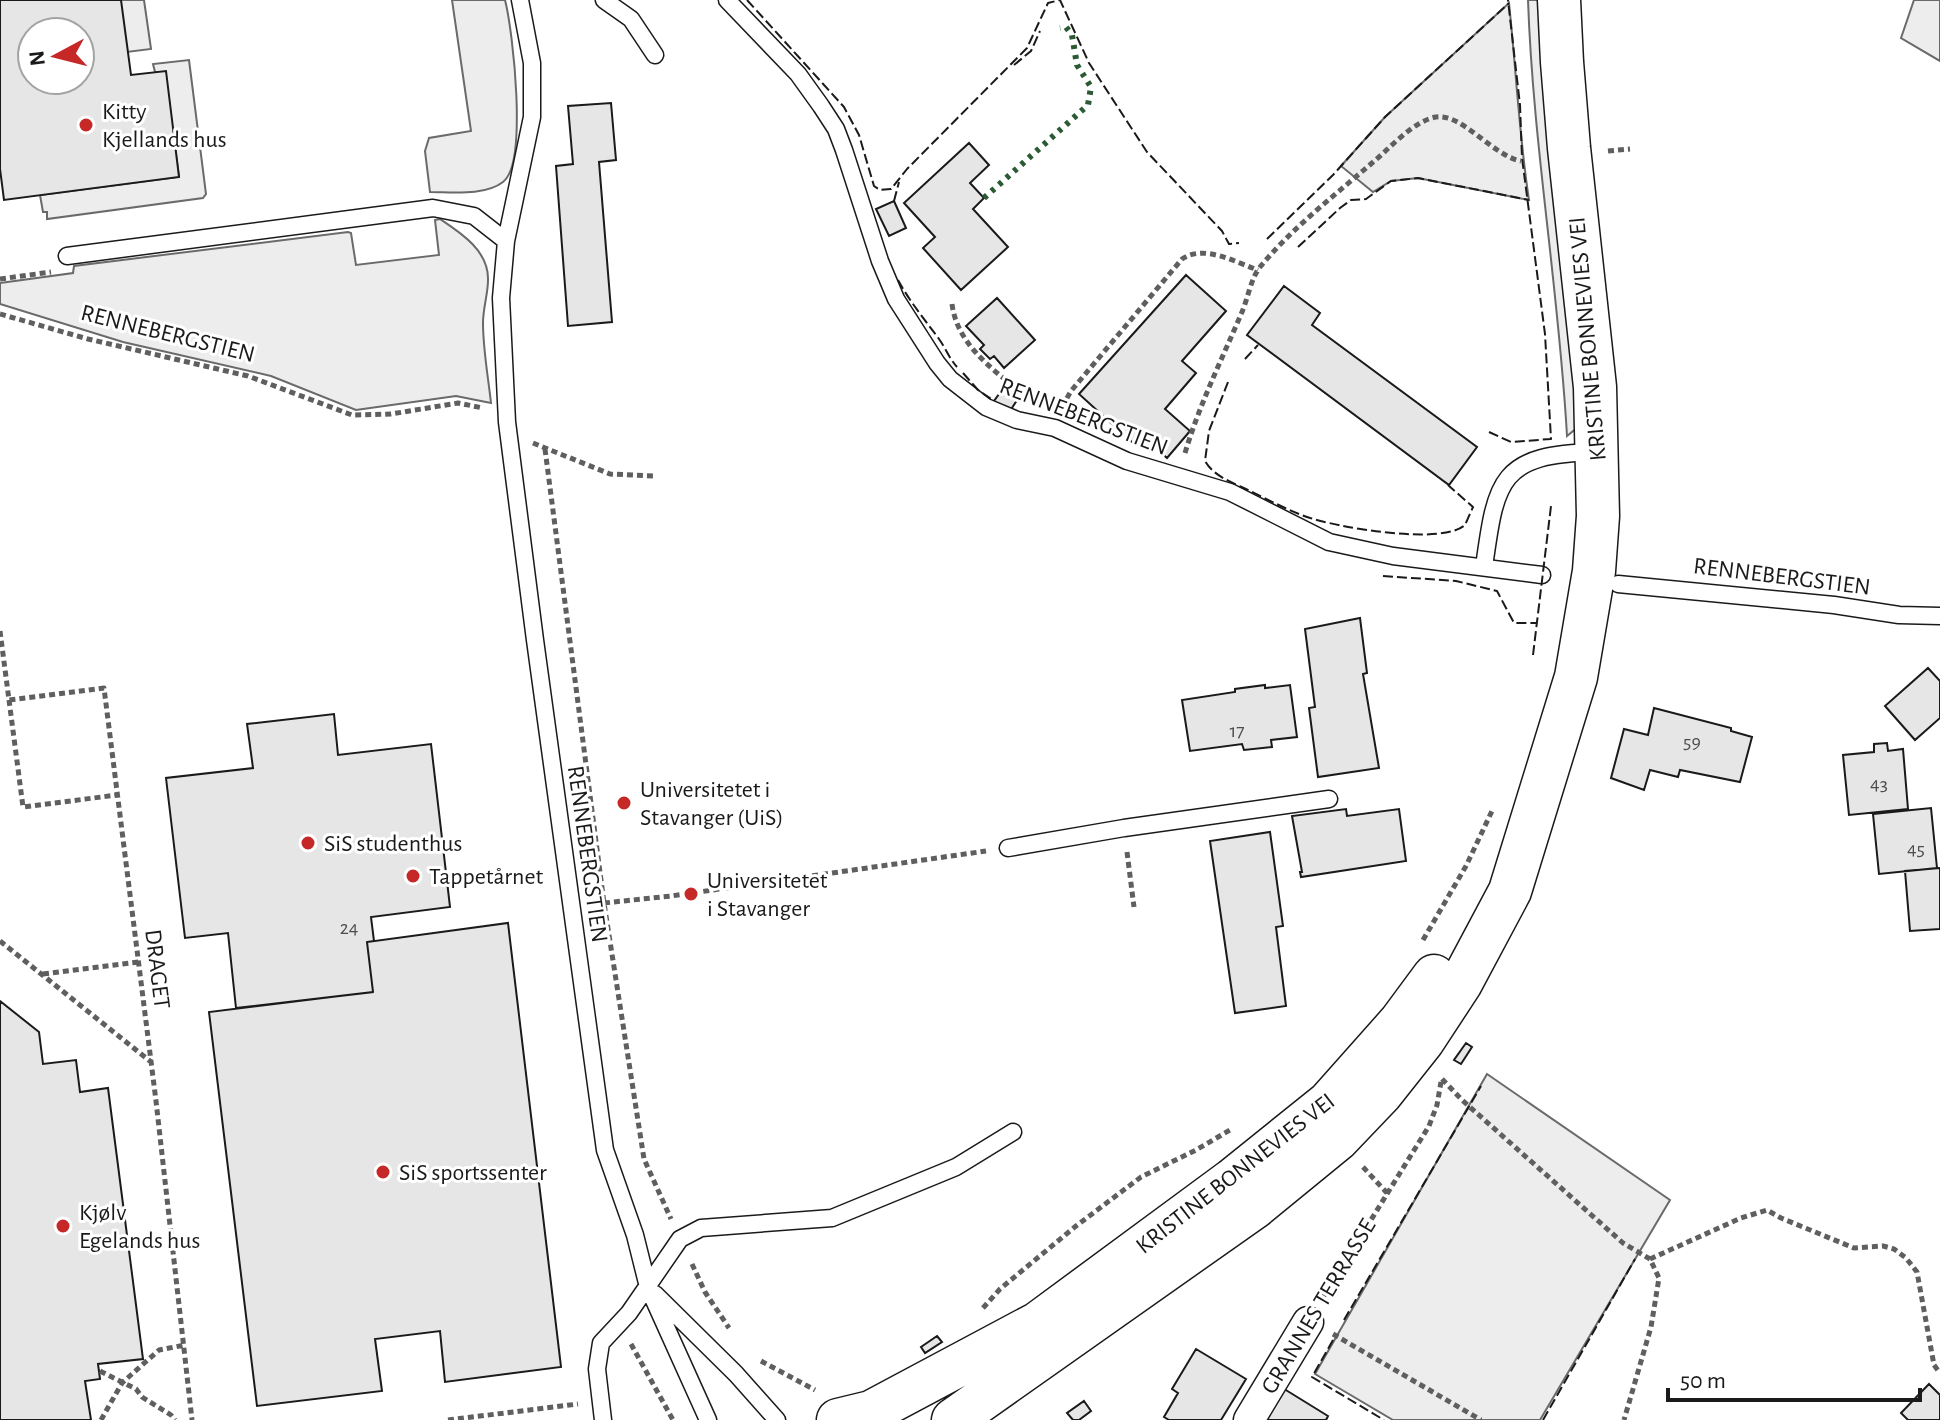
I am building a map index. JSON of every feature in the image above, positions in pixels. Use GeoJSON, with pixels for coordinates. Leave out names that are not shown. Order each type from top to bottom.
{"type":"FeatureCollection","features":[{"type":"Feature","properties":{"kind":"main road","name":"KRISTINE BONNEVIES VEI"},"geometry":{"type":"LineString","coordinates":[[829,1406],[871,1412],[1038,1323],[1232,1180],[1316,1113],[1359,1071],[1422,994],[1514,810],[1565,718],[1586,624],[1598,516],[1598,452],[1592,348],[1563,76],[1559,0]]}},
{"type":"Feature","properties":{"kind":"main road","name":"KRISTINE BONNEVIES VEI"},"geometry":{"type":"LineString","coordinates":[[953,1420],[1255,1207],[1309,1165],[1360,1118],[1423,1041],[1476,958],[1510,891],[1514,810]]}},
{"type":"Feature","properties":{"kind":"street","name":"GRANNES TERRASSE"},"geometry":{"type":"LineString","coordinates":[[1249,1420],[1308,1322]]}},
{"type":"Feature","properties":{"kind":"lane","name":"RENNEBERGSTIEN"},"geometry":{"type":"LineString","coordinates":[[520,0],[532,63],[532,117],[506,241],[501,298],[507,422],[571,906],[605,1150],[635,1235],[648,1287],[708,1420]]}},
{"type":"Feature","properties":{"kind":"lane"},"geometry":{"type":"LineString","coordinates":[[604,0],[631,19],[655,55]]}},
{"type":"Feature","properties":{"kind":"lane","name":"RENNEBERGSTIEN"},"geometry":{"type":"LineString","coordinates":[[727,0],[798,74],[836,129],[887,279],[907,317],[950,379],[986,407],[1017,420],[1055,428],[1127,461],[1230,492],[1329,542],[1393,556],[1542,575]]}},
{"type":"Feature","properties":{"kind":"lane"},"geometry":{"type":"LineString","coordinates":[[67,256],[433,208],[474,216],[506,241]]}},
{"type":"Feature","properties":{"kind":"lane"},"geometry":{"type":"LineString","coordinates":[[1484,567],[1495,498],[1502,484],[1513,473],[1541,457],[1598,452]]}},
{"type":"Feature","properties":{"kind":"lane","name":"RENNEBERGSTIEN"},"geometry":{"type":"LineString","coordinates":[[1618,584],[1834,605],[1899,615],[1940,616]]}},
{"type":"Feature","properties":{"kind":"lane"},"geometry":{"type":"LineString","coordinates":[[1008,848],[1329,799]]}},
{"type":"Feature","properties":{"kind":"lane"},"geometry":{"type":"LineString","coordinates":[[603,1420],[598,1353],[608,1334],[629,1313],[680,1239],[701,1228],[832,1218],[956,1167],[1013,1132]]}},
{"type":"Feature","properties":{"kind":"lane"},"geometry":{"type":"LineString","coordinates":[[648,1287],[736,1374],[777,1420]]}},
{"type":"Feature","properties":{"kind":"path"},"geometry":{"type":"LineString","coordinates":[[1179,477],[1198,409],[1258,270],[1289,235],[1418,126],[1436,117],[1450,119],[1495,151],[1521,161]]}},
{"type":"Feature","properties":{"kind":"path"},"geometry":{"type":"LineString","coordinates":[[1595,152],[1630,149]]}},
{"type":"Feature","properties":{"kind":"path"},"geometry":{"type":"LineString","coordinates":[[1055,428],[1071,391],[1182,259],[1201,253],[1258,270]]}},
{"type":"Feature","properties":{"kind":"path"},"geometry":{"type":"LineString","coordinates":[[0,279],[69,270],[67,256]]}},
{"type":"Feature","properties":{"kind":"path"},"geometry":{"type":"LineString","coordinates":[[8,268],[9,278]]}},
{"type":"Feature","properties":{"kind":"path"},"geometry":{"type":"LineString","coordinates":[[952,304],[957,326],[967,343],[1040,407],[1055,428]]}},
{"type":"Feature","properties":{"kind":"path","name":"RENNEBERGSTIEN"},"geometry":{"type":"LineString","coordinates":[[0,314],[88,339],[248,376],[352,415],[391,414],[458,403],[488,409],[507,422]]}},
{"type":"Feature","properties":{"kind":"path"},"geometry":{"type":"LineString","coordinates":[[507,422],[522,438],[610,474],[654,476]]}},
{"type":"Feature","properties":{"kind":"path"},"geometry":{"type":"LineString","coordinates":[[545,449],[604,903],[644,1159],[705,1292],[732,1332]]}},
{"type":"Feature","properties":{"kind":"path"},"geometry":{"type":"LineString","coordinates":[[0,631],[23,807],[117,795]]}},
{"type":"Feature","properties":{"kind":"path","name":"DRAGET"},"geometry":{"type":"LineString","coordinates":[[9,700],[104,688],[192,1420]]}},
{"type":"Feature","properties":{"kind":"path"},"geometry":{"type":"LineString","coordinates":[[1417,948],[1466,866],[1514,810]]}},
{"type":"Feature","properties":{"kind":"path"},"geometry":{"type":"LineString","coordinates":[[1124,828],[1134,907]]}},
{"type":"Feature","properties":{"kind":"path"},"geometry":{"type":"LineString","coordinates":[[571,906],[684,894],[1008,848]]}},
{"type":"Feature","properties":{"kind":"path"},"geometry":{"type":"LineString","coordinates":[[0,941],[151,1062]]}},
{"type":"Feature","properties":{"kind":"path"},"geometry":{"type":"LineString","coordinates":[[42,974],[139,962]]}},
{"type":"Feature","properties":{"kind":"path","name":"GRANNES TERRASSE"},"geometry":{"type":"LineString","coordinates":[[1308,1322],[1429,1126],[1437,1105],[1443,1070]]}},
{"type":"Feature","properties":{"kind":"path"},"geometry":{"type":"LineString","coordinates":[[1441,1079],[1623,1243],[1650,1259],[1659,1278],[1651,1327],[1624,1420]]}},
{"type":"Feature","properties":{"kind":"path"},"geometry":{"type":"LineString","coordinates":[[979,1311],[1021,1271],[1141,1177],[1240,1124]]}},
{"type":"Feature","properties":{"kind":"path"},"geometry":{"type":"LineString","coordinates":[[1357,1161],[1387,1193]]}},
{"type":"Feature","properties":{"kind":"path"},"geometry":{"type":"LineString","coordinates":[[1650,1259],[1741,1218],[1767,1210],[1854,1248],[1883,1246],[1894,1249],[1917,1272],[1934,1365],[1940,1373]]}},
{"type":"Feature","properties":{"kind":"path"},"geometry":{"type":"LineString","coordinates":[[618,1324],[672,1417]]}},
{"type":"Feature","properties":{"kind":"path"},"geometry":{"type":"LineString","coordinates":[[1347,1341],[1481,1420]]}},
{"type":"Feature","properties":{"kind":"path"},"geometry":{"type":"LineString","coordinates":[[101,1420],[122,1383],[159,1350],[185,1345]]}},
{"type":"Feature","properties":{"kind":"path"},"geometry":{"type":"LineString","coordinates":[[757,1359],[829,1406]]}},
{"type":"Feature","properties":{"kind":"path"},"geometry":{"type":"LineString","coordinates":[[100,1371],[136,1389],[142,1397],[175,1420]]}},
{"type":"Feature","properties":{"kind":"path"},"geometry":{"type":"LineString","coordinates":[[448,1420],[601,1401]]}},
{"type":"Feature","properties":{"kind":"shaded area"},"geometry":{"type":"Polygon","coordinates":[[[120,0],[144,0],[151,49],[127,52],[120,0]]]}},
{"type":"Feature","properties":{"kind":"shaded area"},"geometry":{"type":"Polygon","coordinates":[[[452,0],[505,0],[512,39],[516,96],[515,150],[511,170],[496,186],[468,192],[430,192],[425,151],[429,138],[471,131],[452,0]]]}},
{"type":"Feature","properties":{"kind":"shaded area"},"geometry":{"type":"Polygon","coordinates":[[[1528,0],[1540,0],[1578,427],[1567,436],[1535,109],[1528,0]]]}},
{"type":"Feature","properties":{"kind":"shaded area"},"geometry":{"type":"Polygon","coordinates":[[[1914,0],[1940,0],[1940,61],[1901,38],[1914,0]]]}},
{"type":"Feature","properties":{"kind":"shaded area"},"geometry":{"type":"Polygon","coordinates":[[[1509,3],[1529,200],[1418,178],[1391,181],[1373,192],[1341,166],[1385,117],[1509,3]]]}},
{"type":"Feature","properties":{"kind":"shaded area"},"geometry":{"type":"Polygon","coordinates":[[[189,60],[206,194],[203,198],[47,219],[40,195],[179,177],[165,72],[155,72],[153,64],[189,60]]]}},
{"type":"Feature","properties":{"kind":"shaded area"},"geometry":{"type":"Polygon","coordinates":[[[440,219],[472,244],[487,270],[483,333],[491,403],[456,396],[356,410],[271,376],[123,342],[0,304],[0,283],[73,273],[74,266],[348,232],[351,233],[356,265],[439,255],[435,220],[440,219]]]}},
{"type":"Feature","properties":{"kind":"shaded area"},"geometry":{"type":"Polygon","coordinates":[[[1487,1074],[1670,1200],[1540,1420],[1393,1420],[1315,1374],[1487,1074]]]}},
{"type":"Feature","properties":{"kind":"building","name":"Kitty Kjellands hus"},"geometry":{"type":"Polygon","coordinates":[[[0,0],[121,0],[131,75],[166,71],[179,177],[4,200],[0,169],[0,0]]]}},
{"type":"Feature","properties":{"kind":"building"},"geometry":{"type":"Polygon","coordinates":[[[611,103],[616,160],[599,162],[612,322],[568,326],[556,166],[573,164],[568,106],[611,103]]]}},
{"type":"Feature","properties":{"kind":"building"},"geometry":{"type":"Polygon","coordinates":[[[969,143],[989,165],[970,183],[984,198],[973,209],[1008,247],[961,290],[923,248],[935,237],[904,203],[969,143]]]}},
{"type":"Feature","properties":{"kind":"building"},"geometry":{"type":"Polygon","coordinates":[[[894,201],[906,228],[889,236],[876,209],[894,201]]]}},
{"type":"Feature","properties":{"kind":"building"},"geometry":{"type":"Polygon","coordinates":[[[1186,275],[1226,311],[1182,361],[1196,373],[1165,409],[1190,431],[1167,458],[1141,435],[1133,443],[1079,394],[1186,275]]]}},
{"type":"Feature","properties":{"kind":"building"},"geometry":{"type":"Polygon","coordinates":[[[1284,286],[1320,313],[1312,325],[1477,447],[1449,485],[1247,335],[1284,286]]]}},
{"type":"Feature","properties":{"kind":"building"},"geometry":{"type":"Polygon","coordinates":[[[997,298],[1035,340],[1004,368],[994,356],[990,359],[980,349],[984,345],[966,326],[997,298]]]}},
{"type":"Feature","properties":{"kind":"building"},"geometry":{"type":"Polygon","coordinates":[[[1004,387],[1019,397],[1010,411],[994,401],[1004,387]]]}},
{"type":"Feature","properties":{"kind":"building"},"geometry":{"type":"Polygon","coordinates":[[[1360,618],[1367,673],[1363,674],[1379,768],[1318,777],[1309,708],[1315,707],[1305,629],[1360,618]]]}},
{"type":"Feature","properties":{"kind":"building"},"geometry":{"type":"Polygon","coordinates":[[[1928,668],[1940,681],[1940,718],[1915,740],[1885,706],[1928,668]]]}},
{"type":"Feature","properties":{"kind":"building"},"geometry":{"type":"Polygon","coordinates":[[[1265,685],[1265,688],[1290,685],[1297,737],[1271,740],[1272,747],[1244,750],[1242,744],[1190,751],[1182,700],[1265,685]]]}},
{"type":"Feature","properties":{"kind":"building"},"geometry":{"type":"Polygon","coordinates":[[[1654,708],[1731,728],[1731,731],[1752,737],[1740,782],[1680,770],[1678,777],[1650,770],[1644,790],[1611,778],[1624,729],[1648,735],[1654,708]]]}},
{"type":"Feature","properties":{"kind":"building","name":"SiS studenthus"},"geometry":{"type":"Polygon","coordinates":[[[334,714],[338,755],[431,744],[450,907],[371,917],[374,941],[367,942],[373,992],[236,1008],[228,933],[185,938],[166,778],[253,768],[247,724],[334,714]]]}},
{"type":"Feature","properties":{"kind":"building"},"geometry":{"type":"Polygon","coordinates":[[[1887,743],[1888,751],[1903,749],[1908,809],[1849,815],[1843,755],[1874,752],[1874,744],[1887,743]]]}},
{"type":"Feature","properties":{"kind":"building"},"geometry":{"type":"Polygon","coordinates":[[[1931,808],[1937,868],[1879,874],[1873,814],[1931,808]]]}},
{"type":"Feature","properties":{"kind":"building"},"geometry":{"type":"Polygon","coordinates":[[[1346,809],[1347,816],[1399,809],[1406,861],[1301,877],[1292,816],[1346,809]]]}},
{"type":"Feature","properties":{"kind":"building"},"geometry":{"type":"Polygon","coordinates":[[[1270,832],[1283,926],[1276,927],[1286,1006],[1235,1013],[1210,841],[1270,832]]]}},
{"type":"Feature","properties":{"kind":"building"},"geometry":{"type":"Polygon","coordinates":[[[1940,868],[1940,929],[1910,931],[1905,871],[1940,868]]]}},
{"type":"Feature","properties":{"kind":"building","name":"SiS sportssenter"},"geometry":{"type":"Polygon","coordinates":[[[508,923],[561,1367],[445,1382],[440,1331],[375,1339],[382,1391],[257,1406],[209,1012],[373,992],[367,942],[508,923]]]}},
{"type":"Feature","properties":{"kind":"building","name":"Kjølv Egelands hus"},"geometry":{"type":"Polygon","coordinates":[[[0,1001],[39,1032],[43,1064],[76,1060],[80,1092],[108,1088],[143,1359],[98,1364],[100,1379],[85,1381],[91,1420],[0,1420],[0,1001]]]}},
{"type":"Feature","properties":{"kind":"building"},"geometry":{"type":"Polygon","coordinates":[[[1466,1043],[1472,1047],[1461,1064],[1454,1060],[1466,1043]]]}},
{"type":"Feature","properties":{"kind":"building"},"geometry":{"type":"Polygon","coordinates":[[[937,1336],[942,1342],[925,1353],[921,1347],[937,1336]]]}},
{"type":"Feature","properties":{"kind":"building"},"geometry":{"type":"Polygon","coordinates":[[[1196,1349],[1246,1379],[1221,1420],[1169,1420],[1164,1417],[1178,1393],[1172,1389],[1196,1349]]]}},
{"type":"Feature","properties":{"kind":"building"},"geometry":{"type":"Polygon","coordinates":[[[1929,1384],[1940,1395],[1940,1420],[1908,1420],[1901,1413],[1929,1384]]]}},
{"type":"Feature","properties":{"kind":"building"},"geometry":{"type":"Polygon","coordinates":[[[1281,1387],[1328,1416],[1326,1420],[1260,1420],[1281,1387]]]}},
{"type":"Feature","properties":{"kind":"building"},"geometry":{"type":"Polygon","coordinates":[[[1084,1401],[1091,1411],[1079,1420],[1073,1420],[1067,1413],[1084,1401]]]}},
{"type":"Feature","properties":{"kind":"hedge"},"geometry":{"type":"LineString","coordinates":[[984,198],[1088,105],[1091,87],[1077,65],[1072,35],[1066,27],[1060,28]]}},
{"type":"Feature","properties":{"kind":"fence"},"geometry":{"type":"LineString","coordinates":[[747,0],[844,107],[859,135],[874,186],[880,190],[891,189],[1027,48],[1048,3],[1060,0],[1089,63],[1147,152],[1222,231],[1229,244],[1239,243]]}},
{"type":"Feature","properties":{"kind":"fence"},"geometry":{"type":"LineString","coordinates":[[1489,432],[1511,442],[1551,439],[1545,334],[1522,158],[1520,105],[1508,0]]}},
{"type":"Feature","properties":{"kind":"fence"},"geometry":{"type":"LineString","coordinates":[[1267,239],[1333,175],[1385,117],[1509,3]]}},
{"type":"Feature","properties":{"kind":"fence"},"geometry":{"type":"LineString","coordinates":[[1014,65],[1031,51],[1040,31]]}},
{"type":"Feature","properties":{"kind":"fence"},"geometry":{"type":"LineString","coordinates":[[1298,247],[1351,200],[1366,199],[1391,181],[1418,178],[1529,200]]}},
{"type":"Feature","properties":{"kind":"fence"},"geometry":{"type":"LineString","coordinates":[[894,201],[899,182]]}},
{"type":"Feature","properties":{"kind":"fence"},"geometry":{"type":"LineString","coordinates":[[898,280],[957,367]]}},
{"type":"Feature","properties":{"kind":"fence"},"geometry":{"type":"LineString","coordinates":[[1245,359],[1258,345]]}},
{"type":"Feature","properties":{"kind":"fence"},"geometry":{"type":"LineString","coordinates":[[963,373],[978,390],[994,401]]}},
{"type":"Feature","properties":{"kind":"fence"},"geometry":{"type":"LineString","coordinates":[[1228,382],[1209,431],[1205,461],[1225,479],[1285,508],[1321,521],[1363,529],[1434,534],[1453,531],[1465,525],[1473,507],[1448,485]]}},
{"type":"Feature","properties":{"kind":"fence"},"geometry":{"type":"LineString","coordinates":[[1533,655],[1551,506]]}},
{"type":"Feature","properties":{"kind":"fence"},"geometry":{"type":"LineString","coordinates":[[1383,576],[1456,581],[1497,591],[1514,623],[1537,623]]}},
{"type":"Feature","properties":{"kind":"fence"},"geometry":{"type":"LineString","coordinates":[[1344,1320],[1481,1086]]}},
{"type":"Feature","properties":{"kind":"fence"},"geometry":{"type":"LineString","coordinates":[[1543,1420],[1635,1259]]}},
{"type":"Feature","properties":{"kind":"fence"},"geometry":{"type":"LineString","coordinates":[[1333,1340],[1312,1377],[1384,1420]]}},
{"type":"Feature","properties":{"kind":"place","name":"Kitty Kjellands hus"},"geometry":{"type":"Point","coordinates":[86,125]}},
{"type":"Feature","properties":{"kind":"place","name":"Universitetet i Stavanger (UiS)"},"geometry":{"type":"Point","coordinates":[624,803]}},
{"type":"Feature","properties":{"kind":"place","name":"SiS studenthus"},"geometry":{"type":"Point","coordinates":[308,843]}},
{"type":"Feature","properties":{"kind":"place","name":"Tappetårnet"},"geometry":{"type":"Point","coordinates":[413,876]}},
{"type":"Feature","properties":{"kind":"place","name":"Universitetet i Stavanger"},"geometry":{"type":"Point","coordinates":[691,894]}},
{"type":"Feature","properties":{"kind":"place","name":"SiS sportssenter"},"geometry":{"type":"Point","coordinates":[383,1172]}},
{"type":"Feature","properties":{"kind":"place","name":"Kjølv Egelands hus"},"geometry":{"type":"Point","coordinates":[63,1226]}}]}
